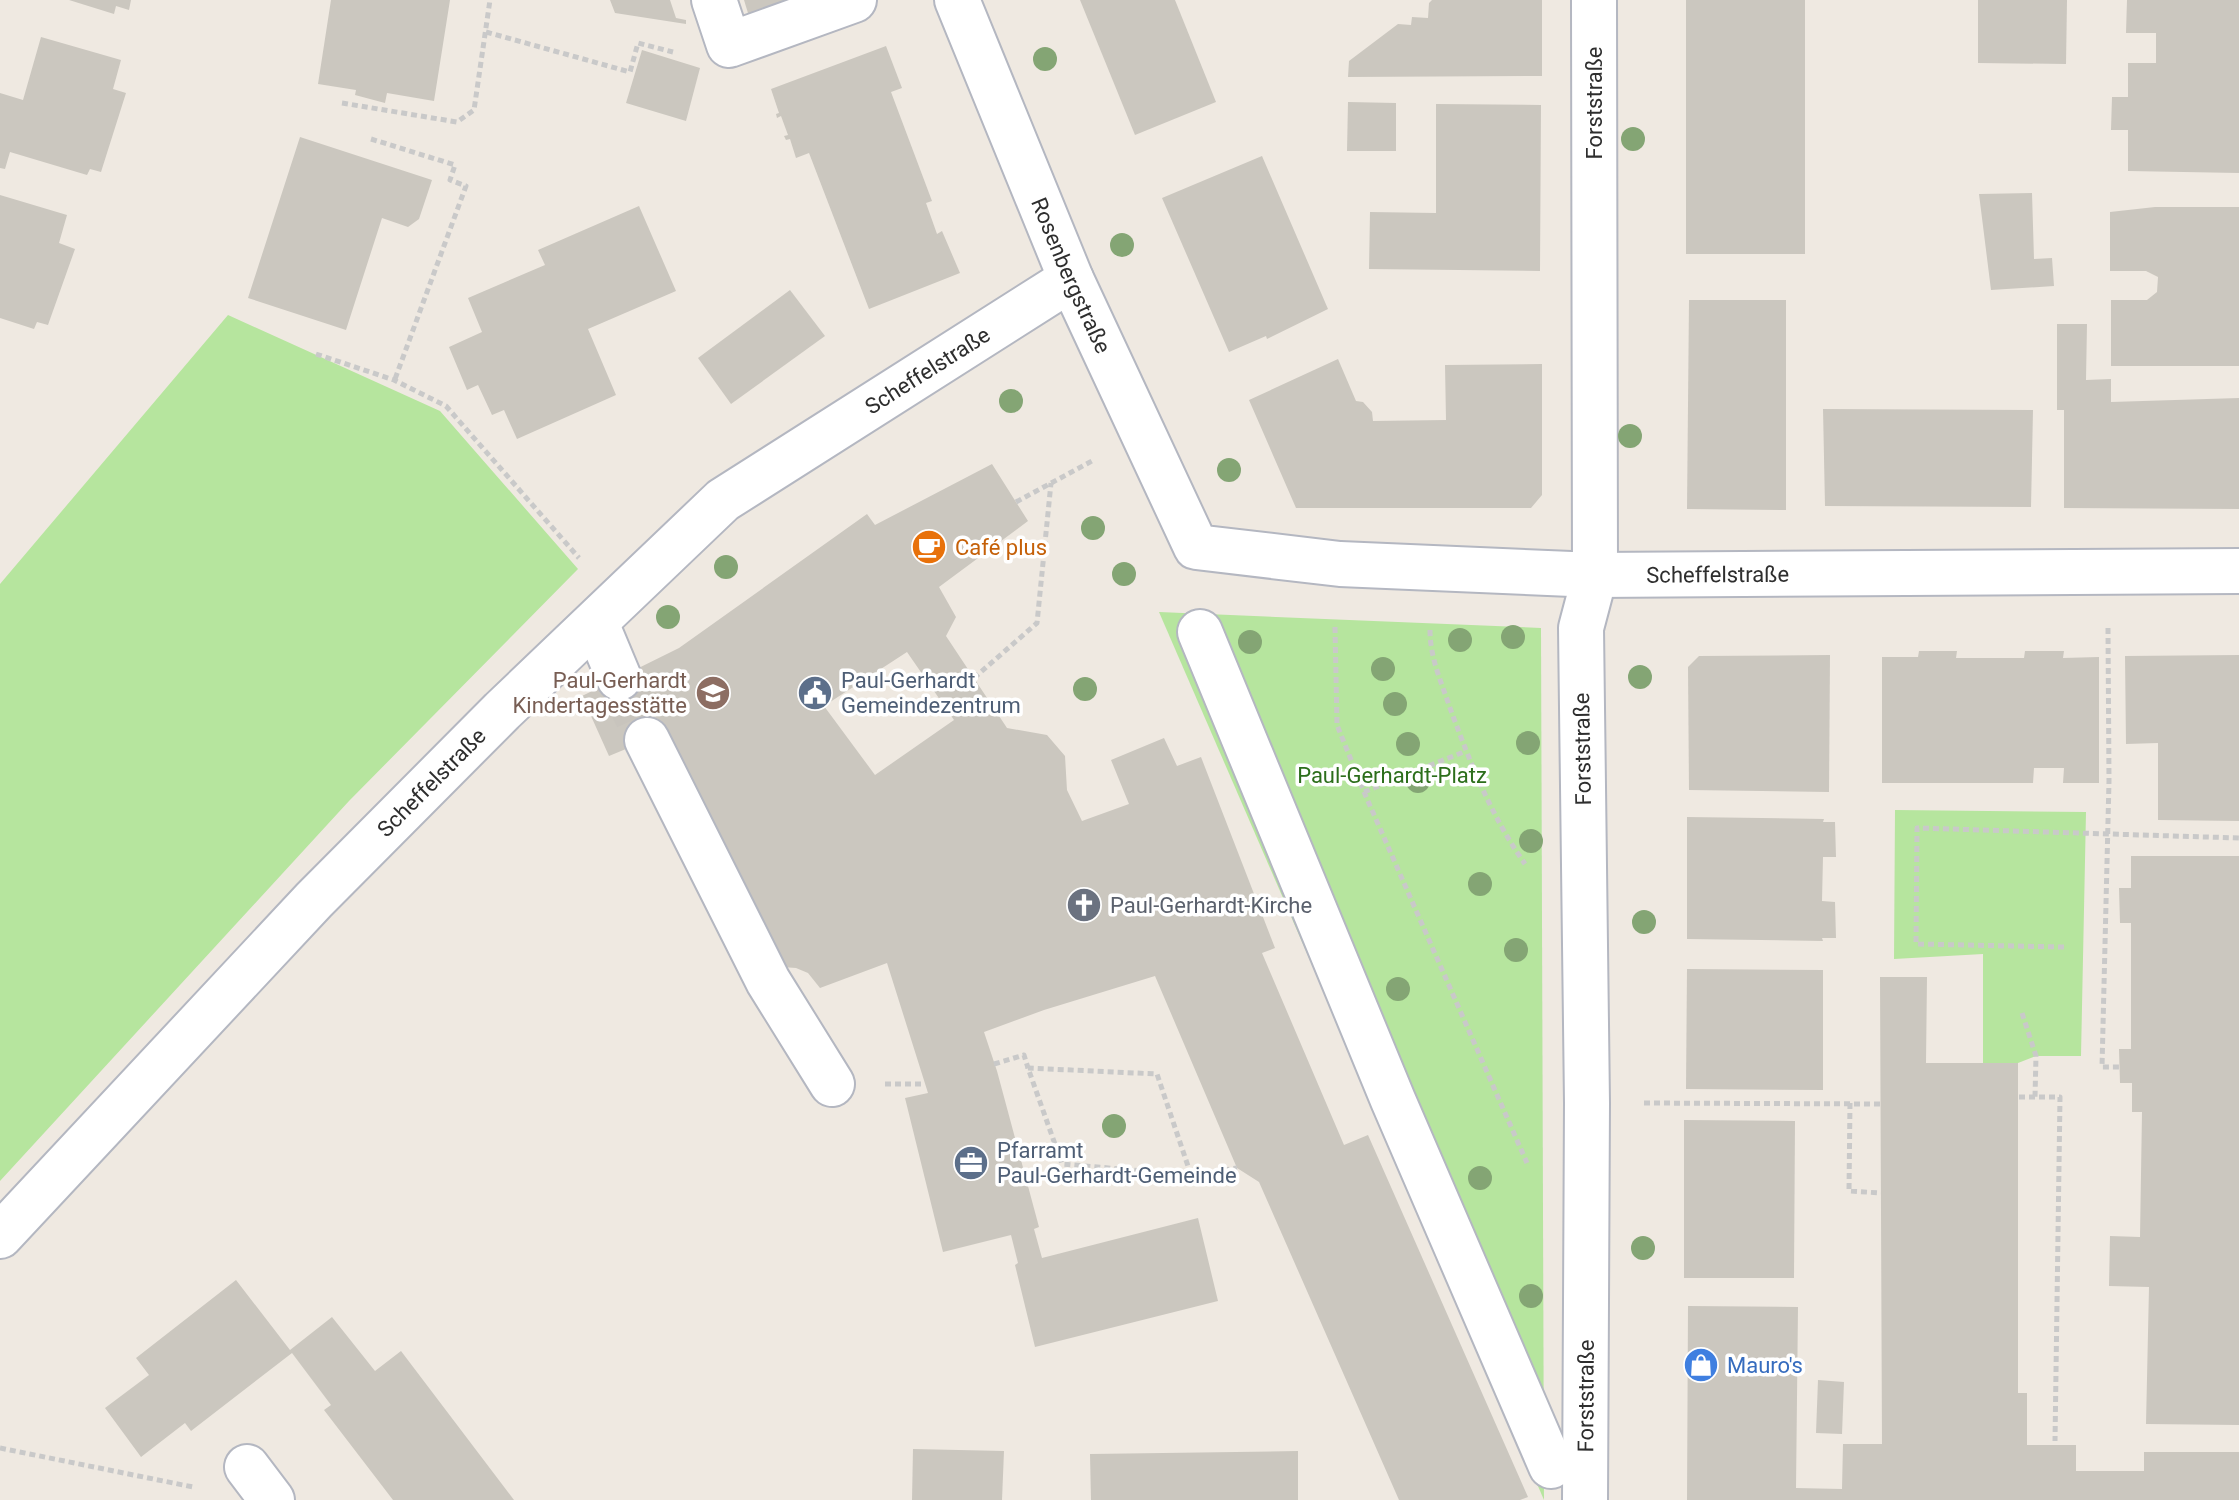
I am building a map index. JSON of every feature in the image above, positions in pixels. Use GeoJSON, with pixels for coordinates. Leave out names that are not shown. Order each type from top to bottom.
{"type":"FeatureCollection","features":[{"type":"Feature","properties":{"kind":"street"},"geometry":{"type":"LineString","coordinates":[[714,0],[729,45],[854,0]]}},
{"type":"Feature","properties":{"kind":"street","name":"Rosenbergstraße"},"geometry":{"type":"LineString","coordinates":[[957,0],[1071,279],[1196,547]]}},
{"type":"Feature","properties":{"kind":"street","name":"Forststraße"},"geometry":{"type":"LineString","coordinates":[[1585,1500],[1587,1103],[1581,628],[1595,575],[1594,0]]}},
{"type":"Feature","properties":{"kind":"street","name":"Scheffelstraße"},"geometry":{"type":"LineString","coordinates":[[0,1236],[314,900],[502,711],[723,500],[1071,279]]}},
{"type":"Feature","properties":{"kind":"street","name":"Scheffelstraße"},"geometry":{"type":"LineString","coordinates":[[1196,547],[1340,564],[1595,575],[2239,571]]}},
{"type":"Feature","properties":{"kind":"street"},"geometry":{"type":"LineString","coordinates":[[596,623],[619,678]]}},
{"type":"Feature","properties":{"kind":"street"},"geometry":{"type":"LineString","coordinates":[[1200,632],[1393,1100],[1551,1466]]}},
{"type":"Feature","properties":{"kind":"street"},"geometry":{"type":"LineString","coordinates":[[647,740],[768,981],[832,1084]]}},
{"type":"Feature","properties":{"kind":"path"},"geometry":{"type":"LineString","coordinates":[[342,103],[457,122],[474,110],[490,0]]}},
{"type":"Feature","properties":{"kind":"path"},"geometry":{"type":"LineString","coordinates":[[486,32],[630,72],[638,43],[678,53]]}},
{"type":"Feature","properties":{"kind":"path"},"geometry":{"type":"LineString","coordinates":[[371,139],[455,165],[450,180],[466,186],[394,380]]}},
{"type":"Feature","properties":{"kind":"path"},"geometry":{"type":"LineString","coordinates":[[316,354],[394,380],[446,406],[586,566]]}},
{"type":"Feature","properties":{"kind":"path"},"geometry":{"type":"LineString","coordinates":[[1016,502],[1076,469]]}},
{"type":"Feature","properties":{"kind":"path"},"geometry":{"type":"LineString","coordinates":[[974,678],[1037,623],[1051,483]]}},
{"type":"Feature","properties":{"kind":"path"},"geometry":{"type":"LineString","coordinates":[[1335,627],[1337,725],[1529,1167]]}},
{"type":"Feature","properties":{"kind":"path"},"geometry":{"type":"LineString","coordinates":[[1430,630],[1430,653],[1466,751],[1500,827],[1516,851]]}},
{"type":"Feature","properties":{"kind":"path"},"geometry":{"type":"LineString","coordinates":[[2108,664],[2109,781],[2102,1067],[2120,1067]]}},
{"type":"Feature","properties":{"kind":"path"},"geometry":{"type":"LineString","coordinates":[[1364,792],[1466,751]]}},
{"type":"Feature","properties":{"kind":"path"},"geometry":{"type":"LineString","coordinates":[[2064,947],[1916,944],[1917,828],[2239,838]]}},
{"type":"Feature","properties":{"kind":"path"},"geometry":{"type":"LineString","coordinates":[[2022,1013],[2036,1056],[2035,1097]]}},
{"type":"Feature","properties":{"kind":"path"},"geometry":{"type":"LineString","coordinates":[[994,1064],[1024,1055],[1062,1164],[1191,1175],[1237,1168]]}},
{"type":"Feature","properties":{"kind":"path"},"geometry":{"type":"LineString","coordinates":[[1028,1068],[1157,1074],[1191,1175]]}},
{"type":"Feature","properties":{"kind":"path"},"geometry":{"type":"LineString","coordinates":[[2019,1097],[2060,1097],[2055,1441]]}},
{"type":"Feature","properties":{"kind":"path"},"geometry":{"type":"LineString","coordinates":[[1587,1103],[1880,1104]]}},
{"type":"Feature","properties":{"kind":"path"},"geometry":{"type":"LineString","coordinates":[[1850,1103],[1849,1191],[1881,1193]]}},
{"type":"Feature","properties":{"kind":"path"},"geometry":{"type":"LineString","coordinates":[[0,1448],[194,1487],[259,1484]]}},
{"type":"Feature","properties":{"kind":"green space"},"geometry":{"type":"Polygon","coordinates":[[[228,315],[440,411],[578,569],[349,801],[0,1181],[0,584],[228,315]]]}},
{"type":"Feature","properties":{"kind":"green space","name":"Paul-Gerhardt-Platz"},"geometry":{"type":"Polygon","coordinates":[[[1159,612],[1541,628],[1544,1500],[1159,612]]]}},
{"type":"Feature","properties":{"kind":"green space"},"geometry":{"type":"Polygon","coordinates":[[[1895,810],[2086,812],[2081,1056],[2036,1056],[2018,1063],[1983,1063],[1983,954],[1894,959],[1895,810]]]}},
{"type":"Feature","properties":{"kind":"building"},"geometry":{"type":"Polygon","coordinates":[[[69,0],[131,0],[129,10],[116,6],[114,14],[69,0]]]}},
{"type":"Feature","properties":{"kind":"building"},"geometry":{"type":"Polygon","coordinates":[[[331,0],[450,0],[434,101],[387,93],[385,103],[355,95],[356,90],[318,84],[331,0]]]}},
{"type":"Feature","properties":{"kind":"building"},"geometry":{"type":"Polygon","coordinates":[[[610,0],[670,0],[676,18],[686,20],[686,24],[615,13],[610,0]]]}},
{"type":"Feature","properties":{"kind":"building"},"geometry":{"type":"Polygon","coordinates":[[[744,0],[815,0],[751,23],[744,0]]]}},
{"type":"Feature","properties":{"kind":"building"},"geometry":{"type":"Polygon","coordinates":[[[1080,0],[1175,0],[1216,102],[1135,135],[1080,0]]]}},
{"type":"Feature","properties":{"kind":"building"},"geometry":{"type":"Polygon","coordinates":[[[1432,0],[1542,0],[1542,76],[1348,77],[1349,61],[1398,24],[1411,25],[1412,17],[1428,18],[1432,0]]]}},
{"type":"Feature","properties":{"kind":"building"},"geometry":{"type":"Polygon","coordinates":[[[1686,0],[1805,0],[1805,254],[1686,254],[1686,0]]]}},
{"type":"Feature","properties":{"kind":"building"},"geometry":{"type":"Polygon","coordinates":[[[1978,0],[2067,0],[2066,64],[1978,63],[1978,0]]]}},
{"type":"Feature","properties":{"kind":"building"},"geometry":{"type":"Polygon","coordinates":[[[2127,0],[2239,0],[2239,173],[2128,171],[2128,130],[2111,130],[2112,97],[2128,97],[2128,63],[2156,63],[2156,33],[2126,33],[2127,0]]]}},
{"type":"Feature","properties":{"kind":"building"},"geometry":{"type":"Polygon","coordinates":[[[41,37],[121,60],[113,89],[126,93],[101,172],[90,169],[87,175],[10,152],[5,169],[0,168],[0,93],[23,100],[41,37]]]}},
{"type":"Feature","properties":{"kind":"building"},"geometry":{"type":"Polygon","coordinates":[[[886,46],[902,88],[891,92],[932,201],[926,203],[937,234],[942,231],[960,273],[869,309],[809,153],[796,158],[790,139],[786,140],[784,136],[788,135],[781,116],[777,118],[776,114],[779,113],[771,89],[886,46]]]}},
{"type":"Feature","properties":{"kind":"building"},"geometry":{"type":"Polygon","coordinates":[[[642,50],[700,68],[686,121],[626,103],[642,50]]]}},
{"type":"Feature","properties":{"kind":"building"},"geometry":{"type":"Polygon","coordinates":[[[1348,102],[1396,103],[1396,151],[1347,151],[1348,102]]]}},
{"type":"Feature","properties":{"kind":"building"},"geometry":{"type":"Polygon","coordinates":[[[1436,104],[1541,105],[1540,271],[1369,269],[1370,212],[1436,213],[1436,104]]]}},
{"type":"Feature","properties":{"kind":"building"},"geometry":{"type":"Polygon","coordinates":[[[300,137],[432,180],[419,219],[408,227],[382,218],[346,330],[248,298],[300,137]]]}},
{"type":"Feature","properties":{"kind":"building"},"geometry":{"type":"Polygon","coordinates":[[[1262,156],[1328,309],[1267,339],[1266,336],[1229,352],[1162,198],[1262,156]]]}},
{"type":"Feature","properties":{"kind":"building"},"geometry":{"type":"Polygon","coordinates":[[[2032,193],[2034,259],[2052,258],[2054,286],[1991,290],[1979,194],[2032,193]]]}},
{"type":"Feature","properties":{"kind":"building"},"geometry":{"type":"Polygon","coordinates":[[[0,195],[67,215],[59,243],[75,249],[48,325],[37,322],[34,329],[0,318],[0,195]]]}},
{"type":"Feature","properties":{"kind":"building"},"geometry":{"type":"Polygon","coordinates":[[[639,206],[676,291],[588,329],[616,395],[517,439],[504,410],[492,415],[478,385],[467,390],[449,347],[482,332],[468,298],[545,265],[538,250],[639,206]]]}},
{"type":"Feature","properties":{"kind":"building"},"geometry":{"type":"Polygon","coordinates":[[[2155,207],[2239,207],[2239,366],[2111,366],[2111,300],[2147,300],[2157,292],[2158,277],[2146,271],[2110,271],[2110,212],[2155,207]]]}},
{"type":"Feature","properties":{"kind":"building"},"geometry":{"type":"Polygon","coordinates":[[[790,290],[825,336],[731,404],[698,358],[790,290]]]}},
{"type":"Feature","properties":{"kind":"building"},"geometry":{"type":"Polygon","coordinates":[[[1689,300],[1786,300],[1786,510],[1687,509],[1689,300]]]}},
{"type":"Feature","properties":{"kind":"building"},"geometry":{"type":"Polygon","coordinates":[[[2057,324],[2087,324],[2086,380],[2111,379],[2111,402],[2239,398],[2239,509],[2064,508],[2064,410],[2057,410],[2057,324]]]}},
{"type":"Feature","properties":{"kind":"building"},"geometry":{"type":"Polygon","coordinates":[[[1338,359],[1356,401],[1363,402],[1372,412],[1373,421],[1446,420],[1445,365],[1542,364],[1542,495],[1531,508],[1296,508],[1249,400],[1338,359]]]}},
{"type":"Feature","properties":{"kind":"building"},"geometry":{"type":"Polygon","coordinates":[[[1823,409],[2033,410],[2031,507],[1825,506],[1823,409]]]}},
{"type":"Feature","properties":{"kind":"building"},"geometry":{"type":"Polygon","coordinates":[[[992,464],[1028,521],[939,587],[956,617],[946,636],[1007,728],[1047,735],[1065,756],[1067,790],[1082,821],[1129,804],[1111,760],[1164,738],[1177,766],[1201,757],[1275,948],[1262,953],[1344,1145],[1368,1135],[1528,1497],[1520,1500],[1399,1500],[1259,1182],[1237,1168],[1155,976],[984,1032],[1039,1227],[1034,1229],[1042,1258],[1198,1218],[1218,1301],[1035,1347],[1011,1235],[943,1252],[905,1098],[928,1093],[887,963],[820,988],[808,973],[782,967],[667,732],[609,756],[582,696],[679,648],[867,514],[875,525],[992,464]],[[907,652],[824,706],[875,775],[954,720],[907,652]]]}},
{"type":"Feature","properties":{"kind":"building"},"geometry":{"type":"Polygon","coordinates":[[[1919,651],[1957,651],[1956,658],[2024,658],[2025,651],[2064,651],[2063,658],[2099,657],[2099,783],[2063,783],[2064,768],[2034,768],[2033,783],[1882,783],[1882,657],[1918,657],[1919,651]]]}},
{"type":"Feature","properties":{"kind":"building"},"geometry":{"type":"Polygon","coordinates":[[[1830,655],[1829,792],[1689,790],[1688,667],[1699,656],[1830,655]]]}},
{"type":"Feature","properties":{"kind":"building"},"geometry":{"type":"Polygon","coordinates":[[[2239,655],[2239,821],[2158,820],[2158,743],[2126,744],[2125,656],[2239,655]]]}},
{"type":"Feature","properties":{"kind":"building"},"geometry":{"type":"Polygon","coordinates":[[[1687,817],[1824,819],[1823,822],[1835,822],[1836,857],[1823,857],[1822,901],[1835,902],[1836,938],[1822,938],[1823,941],[1687,939],[1687,817]]]}},
{"type":"Feature","properties":{"kind":"building"},"geometry":{"type":"Polygon","coordinates":[[[2131,856],[2239,856],[2239,1425],[2146,1424],[2149,1287],[2109,1286],[2110,1236],[2140,1237],[2142,1112],[2132,1112],[2132,1083],[2120,1083],[2119,1049],[2131,1049],[2131,923],[2120,923],[2119,888],[2131,888],[2131,856]]]}},
{"type":"Feature","properties":{"kind":"building"},"geometry":{"type":"Polygon","coordinates":[[[1687,969],[1823,970],[1823,1090],[1686,1089],[1687,969]]]}},
{"type":"Feature","properties":{"kind":"building"},"geometry":{"type":"Polygon","coordinates":[[[1880,977],[1927,977],[1926,1063],[2018,1063],[2018,1393],[2027,1393],[2027,1445],[2076,1445],[2076,1471],[2144,1471],[2144,1452],[2239,1452],[2239,1500],[1687,1500],[1688,1306],[1798,1307],[1796,1488],[1842,1489],[1843,1444],[1882,1444],[1880,977]]]}},
{"type":"Feature","properties":{"kind":"building"},"geometry":{"type":"Polygon","coordinates":[[[1684,1120],[1795,1121],[1794,1278],[1684,1278],[1684,1120]]]}},
{"type":"Feature","properties":{"kind":"building"},"geometry":{"type":"Polygon","coordinates":[[[236,1280],[290,1350],[332,1317],[375,1371],[401,1351],[514,1500],[393,1500],[324,1410],[331,1405],[292,1353],[191,1431],[185,1423],[141,1457],[105,1408],[149,1375],[136,1358],[236,1280]]]}},
{"type":"Feature","properties":{"kind":"building"},"geometry":{"type":"Polygon","coordinates":[[[1818,1380],[1844,1382],[1842,1434],[1816,1433],[1818,1380]]]}},
{"type":"Feature","properties":{"kind":"building"},"geometry":{"type":"Polygon","coordinates":[[[913,1449],[1004,1451],[1002,1500],[912,1500],[913,1449]]]}},
{"type":"Feature","properties":{"kind":"building"},"geometry":{"type":"Polygon","coordinates":[[[1298,1451],[1298,1500],[1091,1500],[1090,1454],[1298,1451]]]}},
{"type":"Feature","properties":{"kind":"tunnel"},"geometry":{"type":"LineString","coordinates":[[619,678],[647,740]]}},
{"type":"Feature","properties":{"kind":"place","name":"Café plus"},"geometry":{"type":"Point","coordinates":[929,547]}},
{"type":"Feature","properties":{"kind":"place","name":"Paul-Gerhardt Kindertagesstätte"},"geometry":{"type":"Point","coordinates":[713,693]}},
{"type":"Feature","properties":{"kind":"place","name":"Paul-Gerhardt Gemeindezentrum"},"geometry":{"type":"Point","coordinates":[815,693]}},
{"type":"Feature","properties":{"kind":"place","name":"Paul-Gerhardt-Kirche"},"geometry":{"type":"Point","coordinates":[1084,905]}},
{"type":"Feature","properties":{"kind":"place","name":"Pfarramt Paul-Gerhardt-Gemeinde"},"geometry":{"type":"Point","coordinates":[971,1163]}},
{"type":"Feature","properties":{"kind":"place","name":"Mauro's"},"geometry":{"type":"Point","coordinates":[1701,1365]}}]}
